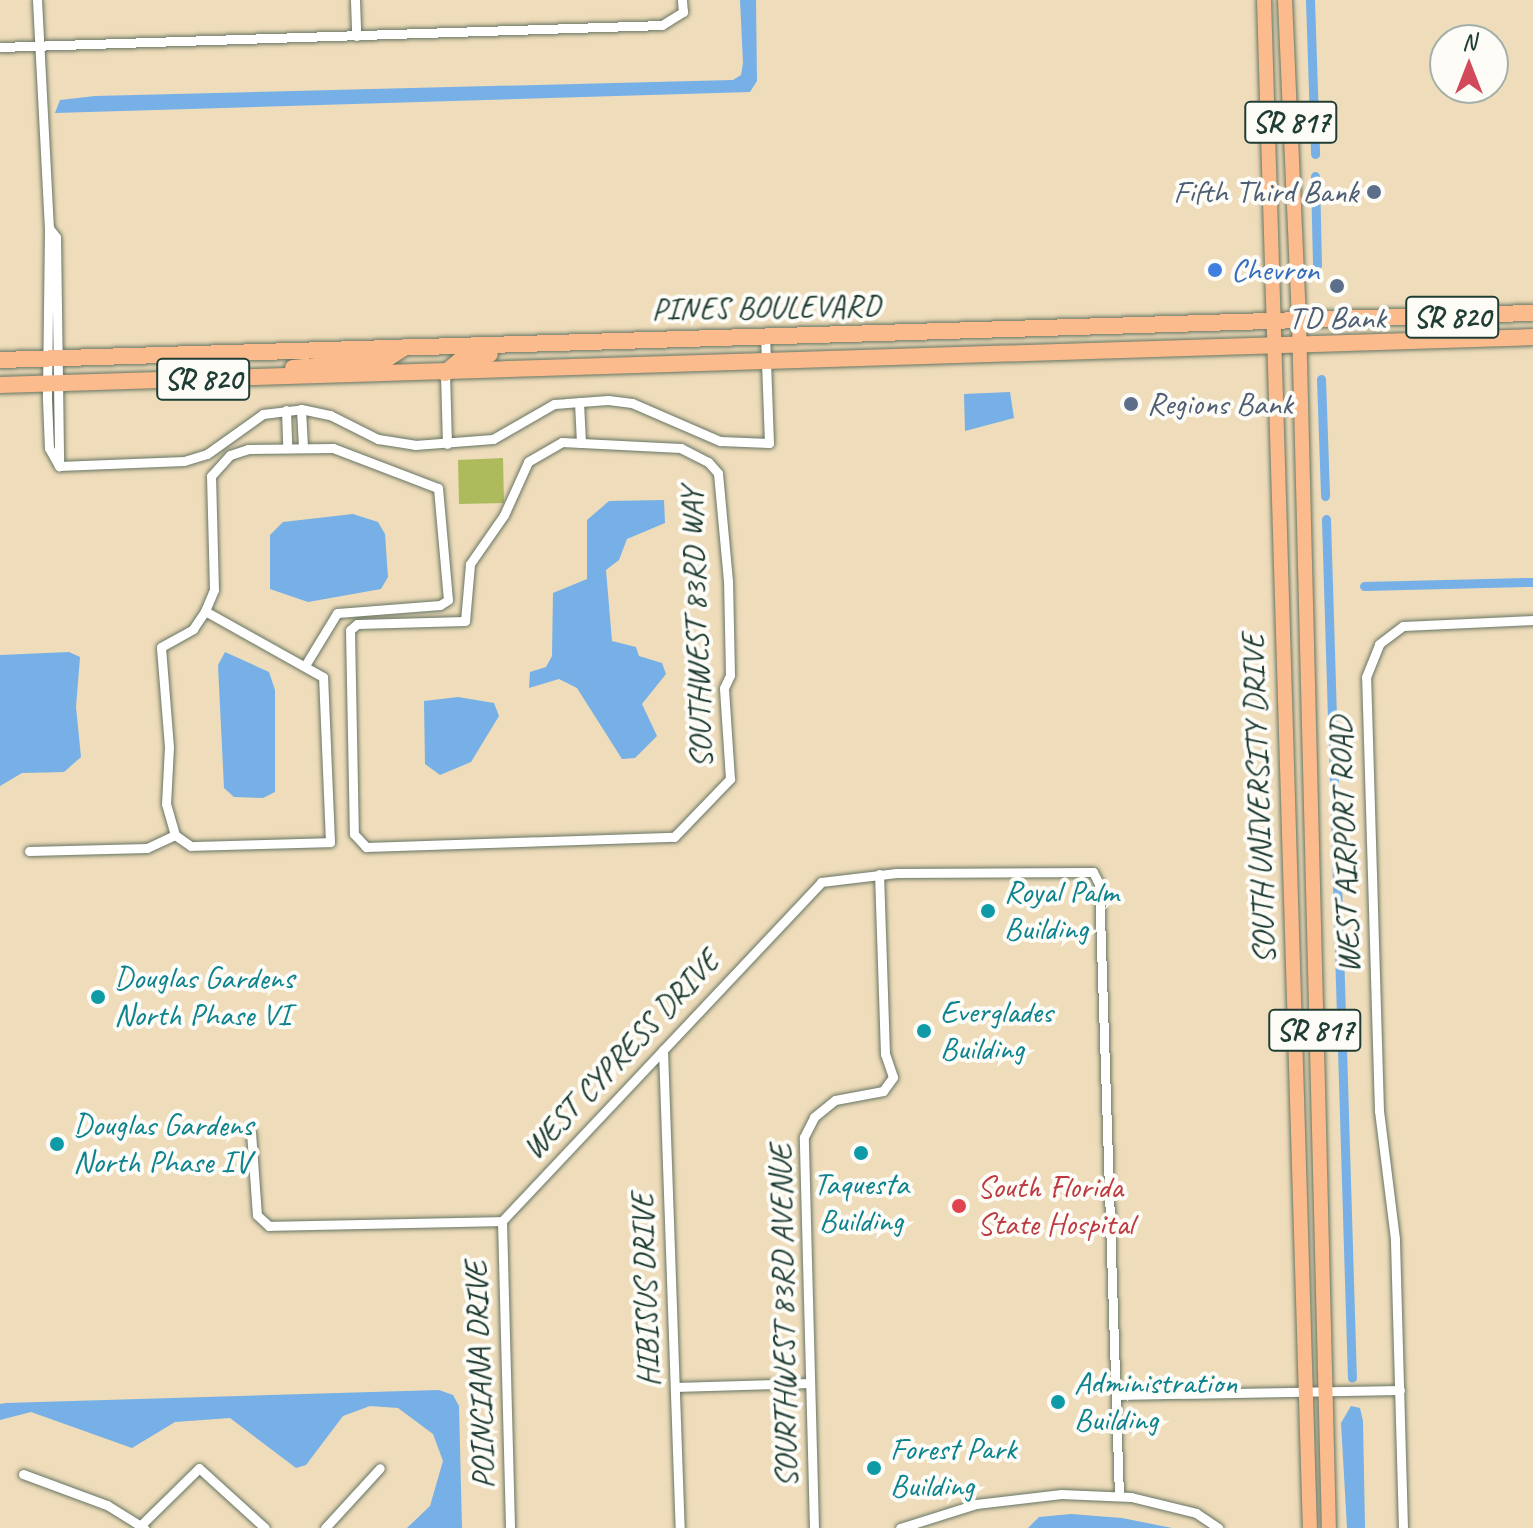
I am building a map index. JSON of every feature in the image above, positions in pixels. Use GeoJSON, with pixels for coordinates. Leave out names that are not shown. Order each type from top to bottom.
{"type":"FeatureCollection","features":[{"type":"Feature","properties":{"kind":"highway","name":"PINES BOULEVARD"},"geometry":{"type":"LineString","coordinates":[[0,360],[765,335],[1275,324],[1533,313]]}},
{"type":"Feature","properties":{"kind":"highway"},"geometry":{"type":"LineString","coordinates":[[1473,340],[1499,331],[1533,329]]}},
{"type":"Feature","properties":{"kind":"highway"},"geometry":{"type":"LineString","coordinates":[[1028,355],[1032,344],[1065,330]]}},
{"type":"Feature","properties":{"kind":"highway"},"geometry":{"type":"LineString","coordinates":[[919,356],[933,347],[1015,344],[1022,331]]}},
{"type":"Feature","properties":{"kind":"highway","name":"PINES BOULEVARD"},"geometry":{"type":"LineString","coordinates":[[0,385],[445,373],[766,359],[1300,348],[1533,337]]}},
{"type":"Feature","properties":{"kind":"highway"},"geometry":{"type":"LineString","coordinates":[[445,373],[471,355],[574,347],[584,341]]}},
{"type":"Feature","properties":{"kind":"highway"},"geometry":{"type":"LineString","coordinates":[[265,377],[321,364],[385,360],[405,347]]}},
{"type":"Feature","properties":{"kind":"main road","name":"SR 817"},"geometry":{"type":"LineString","coordinates":[[1264,0],[1276,348]]}},
{"type":"Feature","properties":{"kind":"main road","name":"SR 817"},"geometry":{"type":"LineString","coordinates":[[1285,0],[1300,348]]}},
{"type":"Feature","properties":{"kind":"main road","name":"SOUTH UNIVERSITY DRIVE"},"geometry":{"type":"LineString","coordinates":[[1276,348],[1279,633],[1310,1528]]}},
{"type":"Feature","properties":{"kind":"main road","name":"SOUTH UNIVERSITY DRIVE"},"geometry":{"type":"LineString","coordinates":[[1300,348],[1329,1528]]}},
{"type":"Feature","properties":{"kind":"street"},"geometry":{"type":"LineString","coordinates":[[37,0],[37,46],[49,228],[56,237],[49,448],[59,466],[184,461],[207,454],[263,414],[301,409],[330,415],[393,444],[447,444],[493,439],[554,404],[632,403],[720,441],[769,443],[765,335]]}},
{"type":"Feature","properties":{"kind":"street"},"geometry":{"type":"LineString","coordinates":[[355,0],[356,36]]}},
{"type":"Feature","properties":{"kind":"street"},"geometry":{"type":"LineString","coordinates":[[0,47],[662,25],[677,19],[682,0]]}},
{"type":"Feature","properties":{"kind":"street"},"geometry":{"type":"LineString","coordinates":[[445,373],[447,444]]}},
{"type":"Feature","properties":{"kind":"street"},"geometry":{"type":"LineString","coordinates":[[579,402],[581,443]]}},
{"type":"Feature","properties":{"kind":"street"},"geometry":{"type":"LineString","coordinates":[[301,409],[303,447]]}},
{"type":"Feature","properties":{"kind":"street"},"geometry":{"type":"LineString","coordinates":[[286,410],[287,448]]}},
{"type":"Feature","properties":{"kind":"street","name":"SOUTHWEST 83RD WAY"},"geometry":{"type":"LineString","coordinates":[[562,442],[581,443],[681,448],[708,462],[718,473],[719,533],[728,581],[730,675],[724,688],[733,767],[730,779],[686,829],[674,837],[366,847],[358,842],[350,630],[357,624],[465,621],[470,564],[504,515],[528,462],[562,442]]}},
{"type":"Feature","properties":{"kind":"street"},"geometry":{"type":"LineString","coordinates":[[205,611],[306,664],[325,685],[330,842],[191,846],[175,835],[166,804],[169,747],[161,647],[184,637],[205,611],[214,590],[211,476],[239,452],[303,447],[340,450],[436,484],[448,600],[440,605],[337,613],[306,664]]}},
{"type":"Feature","properties":{"kind":"street","name":"WEST AIRPORT ROAD"},"geometry":{"type":"LineString","coordinates":[[1403,1528],[1395,1239],[1381,1142],[1366,677],[1370,658],[1384,639],[1417,623],[1533,620]]}},
{"type":"Feature","properties":{"kind":"street"},"geometry":{"type":"LineString","coordinates":[[29,851],[147,848],[175,835]]}},
{"type":"Feature","properties":{"kind":"street","name":"WEST CYPRESS DRIVE"},"geometry":{"type":"LineString","coordinates":[[502,1221],[808,893],[830,878],[879,874],[1093,872],[1099,884],[1116,1395]]}},
{"type":"Feature","properties":{"kind":"street","name":"SOURTHWEST 83RD AVENUE"},"geometry":{"type":"LineString","coordinates":[[814,1528],[804,1137],[814,1117],[835,1100],[883,1091],[893,1077],[885,1054],[879,874]]}},
{"type":"Feature","properties":{"kind":"street","name":"HIBISUS DRIVE"},"geometry":{"type":"LineString","coordinates":[[663,1050],[680,1528]]}},
{"type":"Feature","properties":{"kind":"street"},"geometry":{"type":"LineString","coordinates":[[251,1132],[257,1215],[269,1226],[502,1221]]}},
{"type":"Feature","properties":{"kind":"street","name":"POINCIANA DRIVE"},"geometry":{"type":"LineString","coordinates":[[502,1221],[510,1528]]}},
{"type":"Feature","properties":{"kind":"street"},"geometry":{"type":"LineString","coordinates":[[675,1387],[810,1383]]}},
{"type":"Feature","properties":{"kind":"street"},"geometry":{"type":"LineString","coordinates":[[1119,1496],[1116,1395],[1400,1390]]}},
{"type":"Feature","properties":{"kind":"street"},"geometry":{"type":"LineString","coordinates":[[23,1474],[107,1505],[142,1527],[199,1468],[265,1528]]}},
{"type":"Feature","properties":{"kind":"street"},"geometry":{"type":"LineString","coordinates":[[325,1528],[380,1468]]}},
{"type":"Feature","properties":{"kind":"street"},"geometry":{"type":"LineString","coordinates":[[900,1528],[1024,1496],[1119,1496],[1196,1513],[1218,1528]]}},
{"type":"Feature","properties":{"kind":"green space"},"geometry":{"type":"Polygon","coordinates":[[[503,458],[504,503],[459,504],[458,460],[503,458]]]}},
{"type":"Feature","properties":{"kind":"water"},"geometry":{"type":"Polygon","coordinates":[[[740,0],[756,0],[757,81],[750,92],[55,113],[60,100],[95,96],[733,80],[741,75],[743,63],[740,0]]]}},
{"type":"Feature","properties":{"kind":"water"},"geometry":{"type":"Polygon","coordinates":[[[1010,392],[1014,418],[965,431],[964,394],[1010,392]]]}},
{"type":"Feature","properties":{"kind":"water"},"geometry":{"type":"Polygon","coordinates":[[[664,500],[665,523],[627,539],[619,560],[606,570],[612,641],[636,647],[639,656],[662,663],[666,674],[642,704],[657,736],[635,758],[622,759],[577,688],[559,679],[529,688],[530,672],[546,667],[552,656],[553,593],[587,579],[587,520],[609,501],[664,500]]]}},
{"type":"Feature","properties":{"kind":"water"},"geometry":{"type":"Polygon","coordinates":[[[353,514],[378,522],[385,534],[388,577],[381,589],[308,602],[270,589],[270,535],[283,522],[353,514]]]}},
{"type":"Feature","properties":{"kind":"water"},"geometry":{"type":"Polygon","coordinates":[[[69,652],[80,657],[76,707],[81,757],[64,772],[22,773],[0,786],[0,655],[69,652]]]}},
{"type":"Feature","properties":{"kind":"water"},"geometry":{"type":"Polygon","coordinates":[[[225,652],[269,672],[275,690],[275,792],[263,798],[234,797],[224,788],[218,665],[225,652]]]}},
{"type":"Feature","properties":{"kind":"water"},"geometry":{"type":"Polygon","coordinates":[[[458,697],[494,703],[499,716],[471,762],[440,775],[425,764],[424,701],[458,697]]]}},
{"type":"Feature","properties":{"kind":"water"},"geometry":{"type":"Polygon","coordinates":[[[439,1390],[453,1395],[459,1406],[462,1528],[407,1528],[430,1506],[443,1461],[433,1434],[398,1408],[370,1406],[343,1416],[306,1465],[296,1468],[230,1418],[175,1422],[132,1448],[31,1412],[0,1420],[0,1404],[6,1403],[439,1390]]]}},
{"type":"Feature","properties":{"kind":"water"},"geometry":{"type":"Polygon","coordinates":[[[1351,1406],[1360,1408],[1363,1421],[1365,1528],[1347,1528],[1341,1423],[1351,1406]]]}},
{"type":"Feature","properties":{"kind":"water"},"geometry":{"type":"Polygon","coordinates":[[[1071,1514],[1122,1518],[1172,1528],[1028,1528],[1039,1517],[1071,1514]]]}},
{"type":"Feature","properties":{"kind":"waterway"},"geometry":{"type":"LineString","coordinates":[[1310,0],[1315,154]]}},
{"type":"Feature","properties":{"kind":"waterway"},"geometry":{"type":"LineString","coordinates":[[1315,176],[1317,265]]}},
{"type":"Feature","properties":{"kind":"waterway"},"geometry":{"type":"LineString","coordinates":[[1321,379],[1325,496]]}},
{"type":"Feature","properties":{"kind":"waterway"},"geometry":{"type":"LineString","coordinates":[[1326,519],[1352,1378]]}},
{"type":"Feature","properties":{"kind":"waterway"},"geometry":{"type":"LineString","coordinates":[[1364,586],[1533,582]]}},
{"type":"Feature","properties":{"kind":"place","name":"Fifth Third Bank"},"geometry":{"type":"Point","coordinates":[1374,192]}},
{"type":"Feature","properties":{"kind":"place","name":"Chevron"},"geometry":{"type":"Point","coordinates":[1215,270]}},
{"type":"Feature","properties":{"kind":"place","name":"TD Bank"},"geometry":{"type":"Point","coordinates":[1337,286]}},
{"type":"Feature","properties":{"kind":"place","name":"Regions Bank"},"geometry":{"type":"Point","coordinates":[1131,404]}},
{"type":"Feature","properties":{"kind":"place","name":"Royal Palm Building"},"geometry":{"type":"Point","coordinates":[988,911]}},
{"type":"Feature","properties":{"kind":"place","name":"Douglas Gardens North Phase VI"},"geometry":{"type":"Point","coordinates":[98,997]}},
{"type":"Feature","properties":{"kind":"place","name":"Everglades Building"},"geometry":{"type":"Point","coordinates":[924,1031]}},
{"type":"Feature","properties":{"kind":"place","name":"Douglas Gardens North Phase IV"},"geometry":{"type":"Point","coordinates":[57,1144]}},
{"type":"Feature","properties":{"kind":"place","name":"Taquesta Building"},"geometry":{"type":"Point","coordinates":[861,1153]}},
{"type":"Feature","properties":{"kind":"place","name":"South Florida State Hospital"},"geometry":{"type":"Point","coordinates":[959,1206]}},
{"type":"Feature","properties":{"kind":"place","name":"Administration Building"},"geometry":{"type":"Point","coordinates":[1058,1402]}},
{"type":"Feature","properties":{"kind":"place","name":"Forest Park Building"},"geometry":{"type":"Point","coordinates":[874,1468]}}]}
